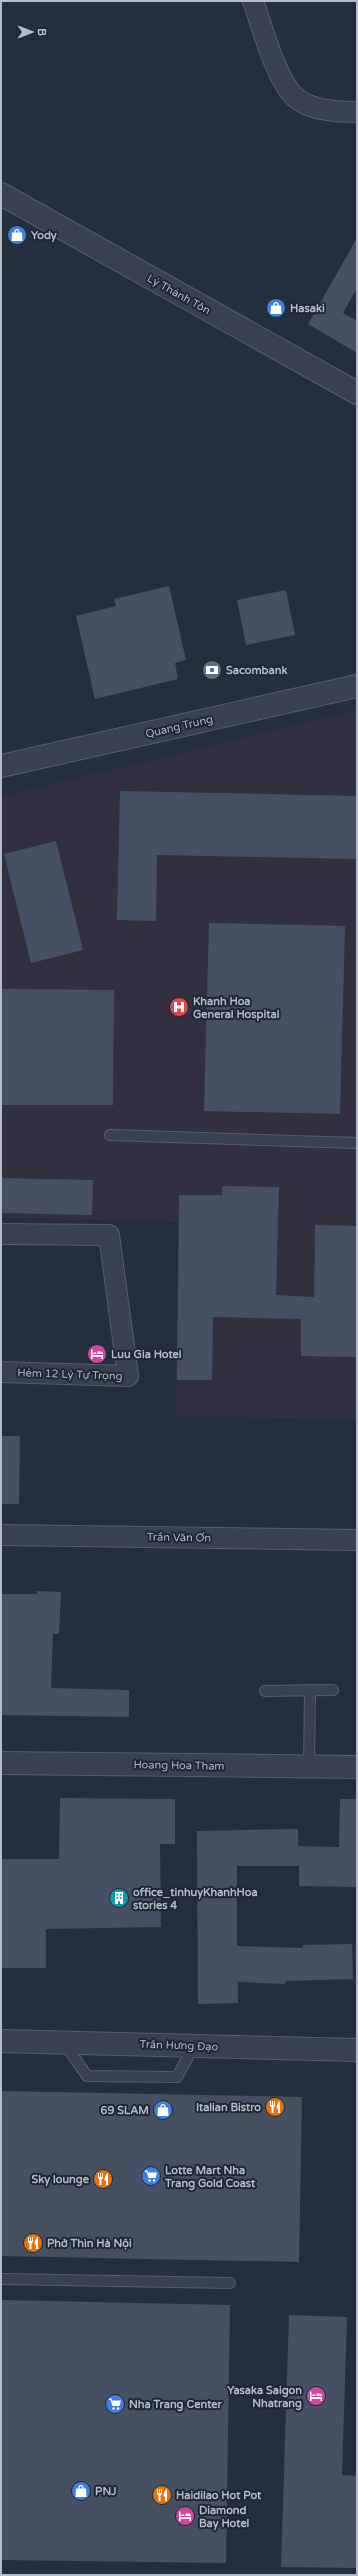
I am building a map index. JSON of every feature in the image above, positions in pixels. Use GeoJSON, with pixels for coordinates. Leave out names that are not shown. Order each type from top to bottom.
{"type":"FeatureCollection","features":[{"type":"Feature","properties":{"kind":"street"},"geometry":{"type":"LineString","coordinates":[[253,1],[282,80],[295,98],[316,107],[335,112],[357,112]]}},
{"type":"Feature","properties":{"kind":"street","name":"Lý Thánh Tôn"},"geometry":{"type":"LineString","coordinates":[[1,194],[357,393]]}},
{"type":"Feature","properties":{"kind":"street","name":"Quang Trung"},"geometry":{"type":"LineString","coordinates":[[1,766],[357,686]]}},
{"type":"Feature","properties":{"kind":"street","name":"Hẻm 12 Lý Tự Trọng"},"geometry":{"type":"LineString","coordinates":[[1,1234],[109,1235],[128,1376],[1,1372]]}},
{"type":"Feature","properties":{"kind":"street","name":"Trần Văn Ơn"},"geometry":{"type":"LineString","coordinates":[[1,1535],[357,1540]]}},
{"type":"Feature","properties":{"kind":"street","name":"Hoang Hoa Tham"},"geometry":{"type":"LineString","coordinates":[[1,1763],[357,1766]]}},
{"type":"Feature","properties":{"kind":"street","name":"Trần Hưng Đạo"},"geometry":{"type":"LineString","coordinates":[[1,2041],[357,2050]]}},
{"type":"Feature","properties":{"kind":"lane"},"geometry":{"type":"LineString","coordinates":[[110,1135],[357,1143]]}},
{"type":"Feature","properties":{"kind":"lane"},"geometry":{"type":"LineString","coordinates":[[309,1766],[310,1690]]}},
{"type":"Feature","properties":{"kind":"lane"},"geometry":{"type":"LineString","coordinates":[[265,1691],[333,1690]]}},
{"type":"Feature","properties":{"kind":"lane"},"geometry":{"type":"LineString","coordinates":[[64,2042],[88,2076],[177,2077],[194,2046]]}},
{"type":"Feature","properties":{"kind":"lane"},"geometry":{"type":"LineString","coordinates":[[1,2279],[230,2282]]}},
{"type":"Feature","properties":{"kind":"shaded area","name":"Khanh Hoa General Hospital"},"geometry":{"type":"Polygon","coordinates":[[[357,710],[357,1420],[175,1415],[179,1222],[1,1218],[1,797],[357,710]]]}},
{"type":"Feature","properties":{"kind":"building"},"geometry":{"type":"Polygon","coordinates":[[[357,238],[357,288],[343,313],[357,321],[357,353],[308,324],[357,238]]]}},
{"type":"Feature","properties":{"kind":"building"},"geometry":{"type":"Polygon","coordinates":[[[169,586],[186,660],[175,663],[178,679],[95,699],[76,616],[116,606],[114,599],[169,586]]]}},
{"type":"Feature","properties":{"kind":"building"},"geometry":{"type":"Polygon","coordinates":[[[286,590],[295,635],[246,645],[237,600],[286,590]]]}},
{"type":"Feature","properties":{"kind":"building"},"geometry":{"type":"Polygon","coordinates":[[[120,791],[357,796],[357,859],[157,855],[156,921],[117,920],[120,791]]]}},
{"type":"Feature","properties":{"kind":"building"},"geometry":{"type":"Polygon","coordinates":[[[56,841],[83,950],[31,963],[4,854],[56,841]]]}},
{"type":"Feature","properties":{"kind":"building"},"geometry":{"type":"Polygon","coordinates":[[[209,923],[345,926],[340,1114],[204,1111],[209,923]]]}},
{"type":"Feature","properties":{"kind":"building"},"geometry":{"type":"Polygon","coordinates":[[[1,989],[114,990],[113,1105],[1,1105],[1,989]]]}},
{"type":"Feature","properties":{"kind":"building"},"geometry":{"type":"Polygon","coordinates":[[[1,1178],[93,1180],[92,1215],[1,1213],[1,1178]]]}},
{"type":"Feature","properties":{"kind":"building"},"geometry":{"type":"Polygon","coordinates":[[[222,1186],[279,1187],[276,1295],[314,1297],[315,1225],[357,1226],[357,1357],[301,1356],[301,1319],[213,1317],[212,1380],[177,1380],[179,1195],[222,1195],[222,1186]]]}},
{"type":"Feature","properties":{"kind":"building"},"geometry":{"type":"Polygon","coordinates":[[[1,1436],[20,1436],[19,1504],[1,1504],[1,1436]]]}},
{"type":"Feature","properties":{"kind":"building"},"geometry":{"type":"Polygon","coordinates":[[[37,1591],[61,1592],[59,1634],[53,1634],[51,1688],[129,1690],[129,1717],[1,1715],[1,1594],[37,1594],[37,1591]]]}},
{"type":"Feature","properties":{"kind":"building"},"geometry":{"type":"Polygon","coordinates":[[[60,1798],[175,1799],[175,1844],[160,1844],[161,1927],[46,1929],[46,1968],[1,1968],[1,1859],[59,1859],[60,1798]]]}},
{"type":"Feature","properties":{"kind":"building"},"geometry":{"type":"Polygon","coordinates":[[[340,1799],[357,1799],[357,1887],[299,1886],[299,1866],[237,1866],[237,1946],[303,1948],[303,1945],[352,1944],[353,1979],[286,1981],[285,1984],[238,1982],[238,2003],[198,2004],[197,1831],[298,1829],[298,1846],[339,1847],[340,1799]]]}},
{"type":"Feature","properties":{"kind":"building","name":"Lotte Mart Nha Trang Gold Coast"},"geometry":{"type":"Polygon","coordinates":[[[1,2091],[302,2097],[299,2262],[1,2256],[1,2091]]]}},
{"type":"Feature","properties":{"kind":"building","name":"Nha Trang Сenter"},"geometry":{"type":"Polygon","coordinates":[[[1,2300],[230,2305],[226,2563],[1,2560],[1,2300]]]}},
{"type":"Feature","properties":{"kind":"building","name":"Yasaka Saigon Nhatrang"},"geometry":{"type":"Polygon","coordinates":[[[289,2315],[347,2317],[342,2475],[357,2476],[357,2568],[281,2567],[289,2315]]]}},
{"type":"Feature","properties":{"kind":"place","name":"Yody"},"geometry":{"type":"Point","coordinates":[17,235]}},
{"type":"Feature","properties":{"kind":"place","name":"Hasaki"},"geometry":{"type":"Point","coordinates":[276,308]}},
{"type":"Feature","properties":{"kind":"place","name":"Sacombank"},"geometry":{"type":"Point","coordinates":[212,670]}},
{"type":"Feature","properties":{"kind":"place","name":"Khanh Hoa General Hospital"},"geometry":{"type":"Point","coordinates":[179,1007]}},
{"type":"Feature","properties":{"kind":"place","name":"Luu Gia Hotel"},"geometry":{"type":"Point","coordinates":[97,1354]}},
{"type":"Feature","properties":{"kind":"place","name":"office_tinhuyKhanhHoa stories 4"},"geometry":{"type":"Point","coordinates":[119,1898]}},
{"type":"Feature","properties":{"kind":"place","name":"Italian Bistro"},"geometry":{"type":"Point","coordinates":[275,2107]}},
{"type":"Feature","properties":{"kind":"place","name":"69 SLAM"},"geometry":{"type":"Point","coordinates":[163,2110]}},
{"type":"Feature","properties":{"kind":"place","name":"Lotte Mart Nha Trang Gold Coast"},"geometry":{"type":"Point","coordinates":[151,2176]}},
{"type":"Feature","properties":{"kind":"place","name":"Sky lounge"},"geometry":{"type":"Point","coordinates":[103,2179]}},
{"type":"Feature","properties":{"kind":"place","name":"Phở Thìn Hà Nội"},"geometry":{"type":"Point","coordinates":[33,2243]}},
{"type":"Feature","properties":{"kind":"place","name":"Yasaka Saigon Nhatrang"},"geometry":{"type":"Point","coordinates":[316,2396]}},
{"type":"Feature","properties":{"kind":"place","name":"Nha Trang Сenter"},"geometry":{"type":"Point","coordinates":[115,2404]}},
{"type":"Feature","properties":{"kind":"place","name":"PNJ"},"geometry":{"type":"Point","coordinates":[81,2491]}},
{"type":"Feature","properties":{"kind":"place","name":"Haidilao Hot Pot"},"geometry":{"type":"Point","coordinates":[162,2495]}},
{"type":"Feature","properties":{"kind":"place","name":"Diamond Bay Hotel"},"geometry":{"type":"Point","coordinates":[185,2516]}}]}
